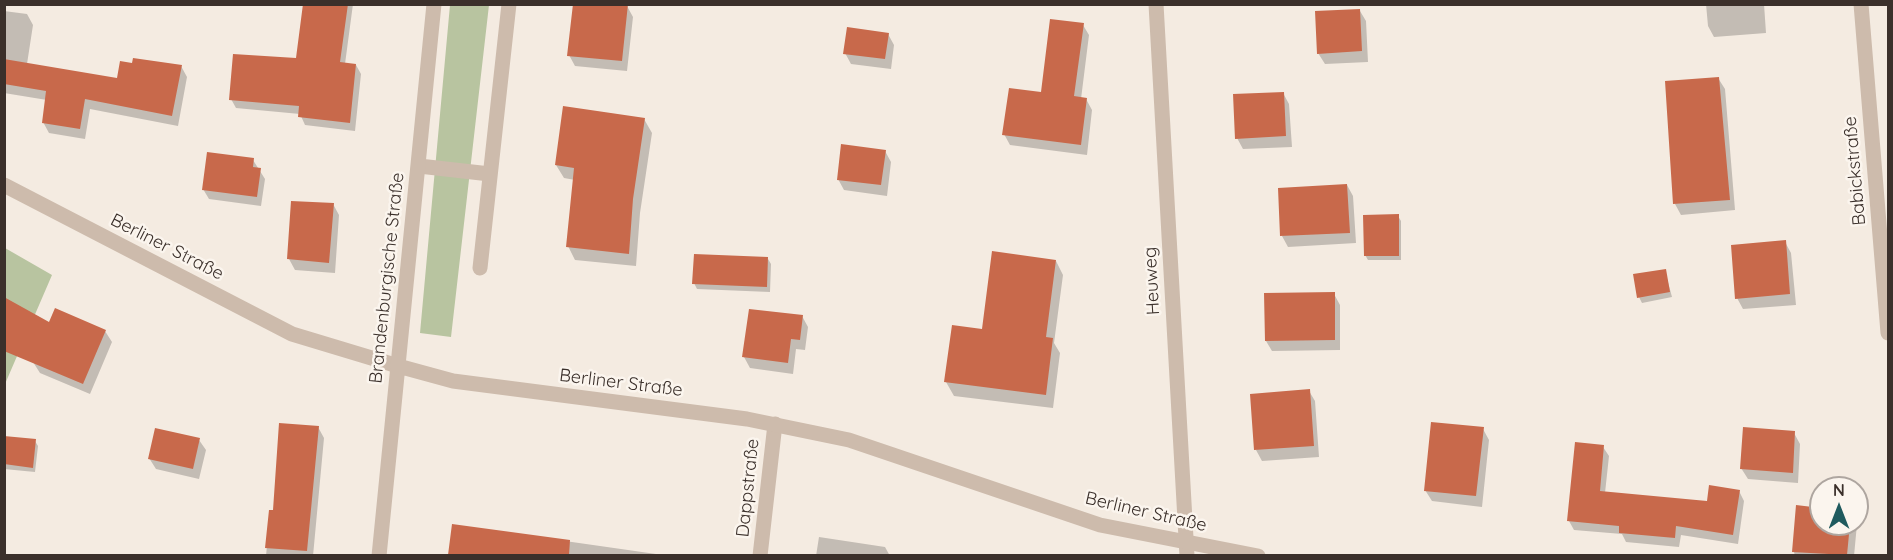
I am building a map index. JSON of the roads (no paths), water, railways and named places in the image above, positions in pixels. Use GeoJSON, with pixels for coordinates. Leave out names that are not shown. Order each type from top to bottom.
{"type":"FeatureCollection","features":[{"type":"Feature","properties":{"kind":"street","name":"Brandenburgische Straße"},"geometry":{"type":"LineString","coordinates":[[379,555],[434,4]]}},
{"type":"Feature","properties":{"kind":"street"},"geometry":{"type":"LineString","coordinates":[[480,268],[509,4]]}},
{"type":"Feature","properties":{"kind":"street","name":"Heuweg"},"geometry":{"type":"LineString","coordinates":[[1156,4],[1187,549]]}},
{"type":"Feature","properties":{"kind":"street","name":"Babickstraße"},"geometry":{"type":"LineString","coordinates":[[1861,4],[1888,333]]}},
{"type":"Feature","properties":{"kind":"street"},"geometry":{"type":"LineString","coordinates":[[419,166],[490,174]]}},
{"type":"Feature","properties":{"kind":"street","name":"Berliner Straße"},"geometry":{"type":"LineString","coordinates":[[4,185],[292,334],[398,366],[453,381],[774,424],[849,440],[1100,525],[1187,549],[1258,555]]}},
{"type":"Feature","properties":{"kind":"street","name":"Dappstraße"},"geometry":{"type":"LineString","coordinates":[[760,555],[774,424]]}}]}
